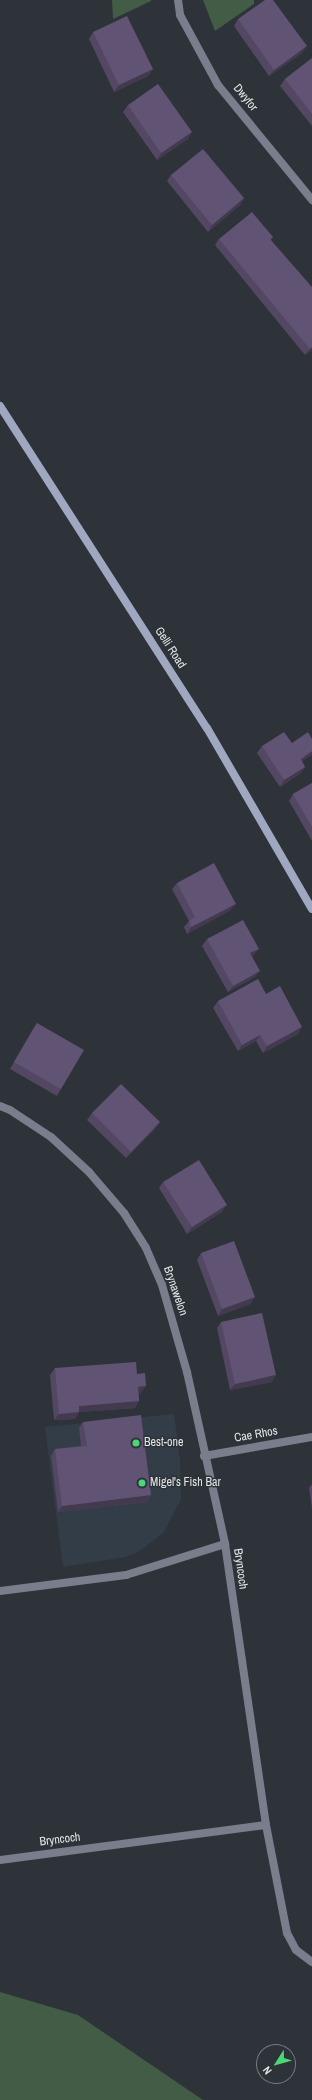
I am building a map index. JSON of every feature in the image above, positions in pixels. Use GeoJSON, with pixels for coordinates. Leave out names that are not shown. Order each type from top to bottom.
{"type":"FeatureCollection","features":[{"type":"Feature","properties":{"kind":"main road","name":"Gelli Road"},"geometry":{"type":"LineString","coordinates":[[0,406],[203,722],[312,909]]}},
{"type":"Feature","properties":{"kind":"street","name":"Dwyfor"},"geometry":{"type":"LineString","coordinates":[[178,0],[180,16],[218,85],[312,200]]}},
{"type":"Feature","properties":{"kind":"street","name":"Brynawelon"},"geometry":{"type":"LineString","coordinates":[[0,1106],[10,1110],[51,1137],[89,1172],[124,1213],[146,1248],[162,1285],[187,1372],[204,1456],[225,1544]]}},
{"type":"Feature","properties":{"kind":"street","name":"Cae Rhos"},"geometry":{"type":"LineString","coordinates":[[204,1456],[312,1437]]}},
{"type":"Feature","properties":{"kind":"street","name":"Bryncoch"},"geometry":{"type":"LineString","coordinates":[[0,1591],[126,1575],[225,1544],[266,1825],[287,1933],[296,1950],[312,1962]]}},
{"type":"Feature","properties":{"kind":"street","name":"Bryncoch"},"geometry":{"type":"LineString","coordinates":[[0,1860],[266,1825]]}},
{"type":"Feature","properties":{"kind":"shaded area"},"geometry":{"type":"Polygon","coordinates":[[[174,1414],[180,1460],[181,1499],[164,1532],[140,1551],[126,1557],[63,1567],[45,1427],[174,1414]]]}},
{"type":"Feature","properties":{"kind":"green space"},"geometry":{"type":"Polygon","coordinates":[[[112,0],[151,0],[151,1],[113,19],[112,0]]]}},
{"type":"Feature","properties":{"kind":"green space"},"geometry":{"type":"Polygon","coordinates":[[[203,0],[254,0],[254,4],[215,31],[203,0]]]}},
{"type":"Feature","properties":{"kind":"green space"},"geometry":{"type":"Polygon","coordinates":[[[0,1992],[78,2015],[203,2100],[0,2100],[0,1992]]]}},
{"type":"Feature","properties":{"kind":"building"},"geometry":{"type":"Polygon","coordinates":[[[265,0],[273,0],[307,46],[274,70],[238,19],[265,0]]]}},
{"type":"Feature","properties":{"kind":"building"},"geometry":{"type":"Polygon","coordinates":[[[127,16],[153,69],[119,85],[93,32],[127,16]]]}},
{"type":"Feature","properties":{"kind":"building"},"geometry":{"type":"Polygon","coordinates":[[[312,58],[312,114],[285,79],[312,58]]]}},
{"type":"Feature","properties":{"kind":"building"},"geometry":{"type":"Polygon","coordinates":[[[158,84],[192,132],[161,153],[128,105],[158,84]]]}},
{"type":"Feature","properties":{"kind":"building"},"geometry":{"type":"Polygon","coordinates":[[[203,149],[244,198],[212,225],[171,175],[203,149]]]}},
{"type":"Feature","properties":{"kind":"building"},"geometry":{"type":"Polygon","coordinates":[[[252,212],[273,237],[270,239],[312,287],[312,347],[310,349],[219,239],[252,212]]]}},
{"type":"Feature","properties":{"kind":"building"},"geometry":{"type":"Polygon","coordinates":[[[284,732],[292,743],[308,732],[312,739],[312,751],[301,759],[305,767],[284,780],[262,746],[284,732]]]}},
{"type":"Feature","properties":{"kind":"building"},"geometry":{"type":"Polygon","coordinates":[[[312,783],[312,827],[293,794],[312,783]]]}},
{"type":"Feature","properties":{"kind":"building"},"geometry":{"type":"Polygon","coordinates":[[[214,863],[236,904],[191,927],[189,921],[195,917],[177,883],[214,863]]]}},
{"type":"Feature","properties":{"kind":"building"},"geometry":{"type":"Polygon","coordinates":[[[243,920],[259,949],[250,953],[260,971],[233,986],[207,939],[243,920]]]}},
{"type":"Feature","properties":{"kind":"building"},"geometry":{"type":"Polygon","coordinates":[[[258,979],[266,994],[280,986],[302,1027],[267,1046],[260,1035],[242,1045],[218,1001],[258,979]]]}},
{"type":"Feature","properties":{"kind":"building"},"geometry":{"type":"Polygon","coordinates":[[[37,1023],[84,1050],[61,1089],[14,1062],[37,1023]]]}},
{"type":"Feature","properties":{"kind":"building"},"geometry":{"type":"Polygon","coordinates":[[[121,1084],[160,1122],[131,1152],[92,1113],[121,1084]]]}},
{"type":"Feature","properties":{"kind":"building"},"geometry":{"type":"Polygon","coordinates":[[[199,1160],[227,1205],[192,1227],[163,1182],[199,1160]]]}},
{"type":"Feature","properties":{"kind":"building"},"geometry":{"type":"Polygon","coordinates":[[[234,1241],[255,1297],[222,1309],[201,1253],[234,1241]]]}},
{"type":"Feature","properties":{"kind":"building"},"geometry":{"type":"Polygon","coordinates":[[[262,1313],[276,1375],[235,1384],[221,1322],[262,1313]]]}},
{"type":"Feature","properties":{"kind":"building"},"geometry":{"type":"Polygon","coordinates":[[[136,1362],[137,1374],[145,1373],[146,1386],[138,1387],[139,1401],[79,1406],[79,1412],[59,1414],[55,1368],[136,1362]]]}},
{"type":"Feature","properties":{"kind":"building"},"geometry":{"type":"Polygon","coordinates":[[[141,1415],[151,1495],[62,1506],[55,1449],[87,1446],[83,1422],[141,1415]]]}},
{"type":"Feature","properties":{"kind":"place","name":"Best-one"},"geometry":{"type":"Point","coordinates":[136,1443]}},
{"type":"Feature","properties":{"kind":"place","name":"Migel's Fish Bar"},"geometry":{"type":"Point","coordinates":[142,1483]}}]}
